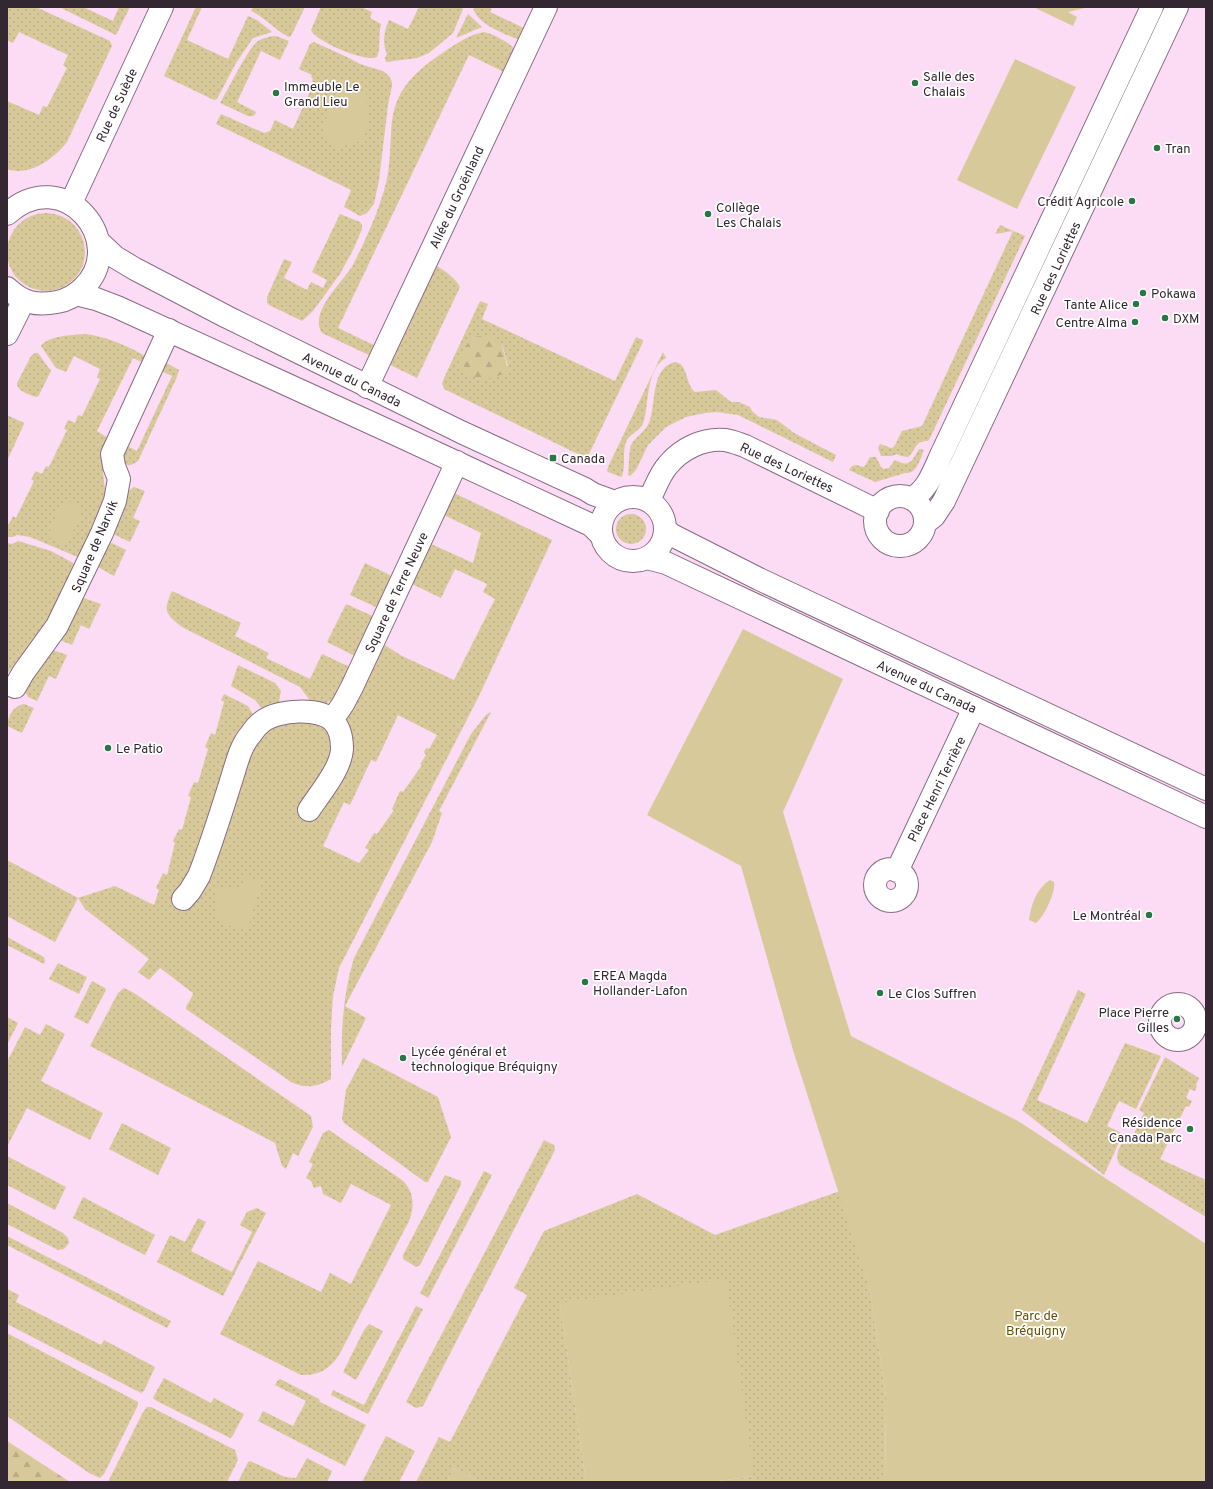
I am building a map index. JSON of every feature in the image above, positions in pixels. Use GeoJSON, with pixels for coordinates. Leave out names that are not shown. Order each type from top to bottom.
{"type":"FeatureCollection","features":[{"type":"Feature","properties":{"kind":"street","name":"Rue de Suède"},"geometry":{"type":"LineString","coordinates":[[71,203],[162,7]]}},
{"type":"Feature","properties":{"kind":"street","name":"Allée du Groënland"},"geometry":{"type":"LineString","coordinates":[[367,387],[546,7]]}},
{"type":"Feature","properties":{"kind":"street","name":"Rue des Loriettes"},"geometry":{"type":"LineString","coordinates":[[911,498],[916,496],[924,489],[943,451],[1152,7]]}},
{"type":"Feature","properties":{"kind":"street","name":"Rue des Loriettes"},"geometry":{"type":"LineString","coordinates":[[925,523],[934,516],[944,501],[1177,7]]}},
{"type":"Feature","properties":{"kind":"street"},"geometry":{"type":"LineString","coordinates":[[7,334],[16,294],[33,304],[66,300],[76,294],[89,282],[98,259],[98,241],[96,234],[86,216],[78,207],[71,203],[56,198],[41,197],[9,209]]}},
{"type":"Feature","properties":{"kind":"street","name":"Avenue du Canada"},"geometry":{"type":"LineString","coordinates":[[98,241],[115,257],[135,269],[367,387],[461,432],[585,488],[593,494],[615,502]]}},
{"type":"Feature","properties":{"kind":"street"},"geometry":{"type":"LineString","coordinates":[[76,294],[96,299],[170,330],[591,525],[601,535],[608,550],[617,557],[634,561],[647,558],[657,550],[661,544],[665,529],[660,510],[649,500],[630,497],[621,498],[608,508],[602,520],[601,535]]}},
{"type":"Feature","properties":{"kind":"street","name":"Square de Narvik"},"geometry":{"type":"LineString","coordinates":[[15,687],[23,673],[57,626],[102,533],[115,501],[119,479],[114,466],[112,454],[170,330]]}},
{"type":"Feature","properties":{"kind":"street","name":"Rue des Loriettes"},"geometry":{"type":"LineString","coordinates":[[649,500],[667,466],[683,450],[698,443],[725,440],[745,446],[878,511]]}},
{"type":"Feature","properties":{"kind":"street","name":"Square de Terre Neuve"},"geometry":{"type":"LineString","coordinates":[[332,720],[352,687],[457,462]]}},
{"type":"Feature","properties":{"kind":"street"},"geometry":{"type":"LineString","coordinates":[[897,496],[911,498],[922,509],[925,516],[923,531],[914,541],[903,546],[894,545],[886,541],[880,535],[877,528],[876,519],[878,511],[882,504],[889,499],[897,496]]}},
{"type":"Feature","properties":{"kind":"street","name":"Avenue du Canada"},"geometry":{"type":"LineString","coordinates":[[665,529],[672,535],[759,579],[1206,789]]}},
{"type":"Feature","properties":{"kind":"street","name":"Avenue du Canada"},"geometry":{"type":"LineString","coordinates":[[647,558],[666,563],[1206,817]]}},
{"type":"Feature","properties":{"kind":"street","name":"Place Henri Terrière"},"geometry":{"type":"LineString","coordinates":[[897,871],[974,708]]}},
{"type":"Feature","properties":{"kind":"street"},"geometry":{"type":"LineString","coordinates":[[183,899],[190,892],[199,876],[237,765],[249,735],[264,720],[271,716],[284,713],[309,712],[318,714],[332,720],[341,736],[342,750],[338,766],[309,810]]}},
{"type":"Feature","properties":{"kind":"green space"},"geometry":{"type":"Polygon","coordinates":[[[7,7],[36,7],[110,41],[112,46],[67,142],[48,160],[40,165],[24,171],[7,169],[7,101],[39,115],[43,106],[47,107],[67,68],[63,65],[68,55],[19,32],[13,43],[7,40],[7,7]]]}},
{"type":"Feature","properties":{"kind":"green space"},"geometry":{"type":"Polygon","coordinates":[[[59,7],[83,7],[113,21],[119,7],[130,7],[116,35],[59,7]]]}},
{"type":"Feature","properties":{"kind":"green space"},"geometry":{"type":"Polygon","coordinates":[[[196,7],[202,7],[187,40],[228,59],[248,16],[257,20],[272,32],[253,38],[236,63],[217,99],[214,100],[164,76],[196,7]]]}},
{"type":"Feature","properties":{"kind":"green space"},"geometry":{"type":"Polygon","coordinates":[[[253,7],[305,7],[291,36],[289,37],[251,11],[253,7]]]}},
{"type":"Feature","properties":{"kind":"green space"},"geometry":{"type":"Polygon","coordinates":[[[321,7],[361,7],[372,12],[370,18],[381,24],[377,57],[371,58],[352,54],[321,40],[315,35],[311,30],[321,7]]]}},
{"type":"Feature","properties":{"kind":"green space"},"geometry":{"type":"Polygon","coordinates":[[[419,7],[462,7],[463,9],[453,33],[429,53],[417,58],[386,62],[385,58],[387,54],[384,46],[384,37],[389,20],[408,29],[419,7]]]}},
{"type":"Feature","properties":{"kind":"green space"},"geometry":{"type":"Polygon","coordinates":[[[473,7],[492,7],[490,12],[528,30],[519,40],[485,24],[480,19],[473,7]]]}},
{"type":"Feature","properties":{"kind":"green space"},"geometry":{"type":"Polygon","coordinates":[[[1033,7],[1089,7],[1068,12],[1077,17],[1073,26],[1033,7]]]}},
{"type":"Feature","properties":{"kind":"green space"},"geometry":{"type":"Polygon","coordinates":[[[468,14],[482,27],[456,38],[468,14]]]}},
{"type":"Feature","properties":{"kind":"green space"},"geometry":{"type":"Polygon","coordinates":[[[484,32],[502,39],[517,51],[508,74],[469,55],[338,328],[378,347],[373,357],[322,333],[319,325],[323,306],[349,272],[376,214],[387,177],[394,109],[403,89],[418,72],[438,56],[466,38],[484,32]]]}},
{"type":"Feature","properties":{"kind":"green space"},"geometry":{"type":"Polygon","coordinates":[[[276,36],[289,41],[280,60],[261,51],[237,102],[256,112],[254,115],[248,116],[220,103],[254,45],[262,39],[276,36]]]}},
{"type":"Feature","properties":{"kind":"green space"},"geometry":{"type":"Polygon","coordinates":[[[314,42],[360,64],[383,71],[389,76],[392,82],[379,180],[374,204],[367,213],[360,216],[344,207],[351,190],[216,124],[221,114],[264,133],[270,131],[275,120],[293,129],[314,83],[311,77],[312,75],[299,69],[310,44],[314,42]]]}},
{"type":"Feature","properties":{"kind":"green space"},"geometry":{"type":"Polygon","coordinates":[[[1015,59],[1076,87],[1017,209],[957,180],[1015,59]]]}},
{"type":"Feature","properties":{"kind":"green space"},"geometry":{"type":"Polygon","coordinates":[[[353,85],[366,93],[368,130],[361,141],[335,149],[324,132],[329,101],[353,85]]]}},
{"type":"Feature","properties":{"kind":"green space"},"geometry":{"type":"Polygon","coordinates":[[[46,213],[61,216],[74,224],[82,237],[85,252],[82,267],[74,280],[61,288],[46,291],[31,288],[18,280],[10,267],[7,252],[10,237],[18,224],[31,216],[46,213]]]}},
{"type":"Feature","properties":{"kind":"green space"},"geometry":{"type":"Polygon","coordinates":[[[340,214],[360,222],[362,229],[340,274],[313,311],[302,321],[269,305],[267,302],[267,297],[284,259],[292,262],[284,278],[307,290],[311,282],[323,288],[327,280],[312,272],[340,214]]]}},
{"type":"Feature","properties":{"kind":"green space"},"geometry":{"type":"Polygon","coordinates":[[[1000,225],[1025,236],[930,438],[928,441],[920,442],[908,457],[897,454],[892,456],[881,456],[878,448],[880,444],[891,448],[894,447],[902,431],[922,426],[1013,231],[995,234],[1000,225]]]}},
{"type":"Feature","properties":{"kind":"green space"},"geometry":{"type":"Polygon","coordinates":[[[432,263],[451,276],[460,287],[417,378],[384,362],[432,263]]]}},
{"type":"Feature","properties":{"kind":"green space"},"geometry":{"type":"Polygon","coordinates":[[[480,301],[488,304],[482,319],[615,381],[636,337],[643,340],[588,456],[584,457],[444,389],[442,383],[480,301]],[[502,344],[461,356],[508,366],[502,344]]]}},
{"type":"Feature","properties":{"kind":"green space"},"geometry":{"type":"Polygon","coordinates":[[[84,334],[117,342],[147,357],[146,364],[133,358],[97,431],[108,438],[102,464],[106,498],[80,558],[30,537],[17,535],[7,537],[7,524],[9,524],[13,516],[16,518],[34,481],[31,479],[36,471],[42,474],[46,466],[49,467],[67,430],[64,429],[68,420],[75,423],[78,415],[82,416],[100,379],[97,377],[100,369],[74,356],[66,372],[56,368],[41,346],[54,338],[84,334]]]}},
{"type":"Feature","properties":{"kind":"green space"},"geometry":{"type":"Polygon","coordinates":[[[472,337],[490,337],[502,344],[507,365],[507,372],[488,379],[482,379],[476,378],[460,366],[462,354],[472,337]]]}},
{"type":"Feature","properties":{"kind":"green space"},"geometry":{"type":"Polygon","coordinates":[[[663,352],[666,358],[655,370],[649,386],[644,421],[626,442],[622,476],[621,477],[608,472],[608,467],[663,352]]]}},
{"type":"Feature","properties":{"kind":"green space"},"geometry":{"type":"Polygon","coordinates":[[[38,353],[51,371],[37,397],[27,394],[21,390],[17,383],[31,356],[38,353]]]}},
{"type":"Feature","properties":{"kind":"green space"},"geometry":{"type":"Polygon","coordinates":[[[163,361],[179,370],[176,379],[138,461],[127,465],[123,463],[123,444],[137,451],[172,376],[159,370],[163,361]]]}},
{"type":"Feature","properties":{"kind":"green space"},"geometry":{"type":"Polygon","coordinates":[[[676,362],[683,367],[692,389],[695,392],[716,390],[731,402],[739,402],[750,407],[759,417],[777,420],[794,433],[836,455],[833,462],[738,415],[716,412],[686,417],[666,427],[648,445],[636,470],[630,476],[628,475],[631,445],[649,424],[658,377],[662,370],[668,365],[676,362]]]}},
{"type":"Feature","properties":{"kind":"green space"},"geometry":{"type":"Polygon","coordinates":[[[7,415],[24,424],[7,461],[7,415]]]}},
{"type":"Feature","properties":{"kind":"green space"},"geometry":{"type":"Polygon","coordinates":[[[919,449],[924,450],[915,469],[909,473],[875,482],[849,470],[852,466],[856,465],[863,467],[865,466],[870,457],[876,457],[881,467],[884,469],[889,468],[895,460],[907,463],[912,460],[919,449]]]}},
{"type":"Feature","properties":{"kind":"green space"},"geometry":{"type":"Polygon","coordinates":[[[134,487],[145,491],[133,518],[140,521],[130,542],[115,535],[113,531],[124,500],[130,490],[134,487]]]}},
{"type":"Feature","properties":{"kind":"green space"},"geometry":{"type":"Polygon","coordinates":[[[452,492],[552,540],[478,698],[339,968],[333,996],[331,1028],[331,1079],[321,1084],[311,1086],[302,1086],[291,1082],[186,1009],[193,993],[160,968],[149,980],[138,972],[149,959],[85,909],[78,898],[115,886],[154,905],[159,890],[156,888],[163,873],[167,875],[175,843],[173,841],[179,829],[182,830],[191,797],[188,796],[194,782],[198,783],[208,749],[205,747],[211,733],[215,735],[224,702],[221,700],[224,694],[248,706],[253,714],[267,728],[349,709],[380,642],[402,656],[454,680],[495,599],[483,592],[487,584],[455,569],[441,598],[410,583],[429,543],[473,563],[481,533],[442,514],[452,492]],[[398,715],[376,762],[371,760],[350,805],[344,802],[323,846],[359,863],[369,850],[365,848],[374,833],[377,834],[394,810],[392,809],[400,791],[403,792],[422,765],[420,764],[426,755],[424,752],[426,748],[429,749],[437,735],[398,715]]]}},
{"type":"Feature","properties":{"kind":"green space"},"geometry":{"type":"Polygon","coordinates":[[[65,501],[81,505],[82,513],[69,540],[61,544],[48,537],[57,514],[65,501]]]}},
{"type":"Feature","properties":{"kind":"green space"},"geometry":{"type":"Polygon","coordinates":[[[631,514],[642,518],[646,529],[642,540],[631,544],[620,540],[616,529],[620,518],[631,514]]]}},
{"type":"Feature","properties":{"kind":"green space"},"geometry":{"type":"Polygon","coordinates":[[[18,541],[51,551],[75,564],[45,626],[7,674],[7,543],[12,544],[18,541]]]}},
{"type":"Feature","properties":{"kind":"green space"},"geometry":{"type":"Polygon","coordinates":[[[112,543],[126,550],[114,576],[98,567],[109,544],[112,543]]]}},
{"type":"Feature","properties":{"kind":"green space"},"geometry":{"type":"Polygon","coordinates":[[[365,563],[390,575],[392,580],[380,609],[350,595],[365,563]]]}},
{"type":"Feature","properties":{"kind":"green space"},"geometry":{"type":"Polygon","coordinates":[[[172,591],[241,623],[235,636],[269,653],[266,658],[310,679],[322,654],[352,668],[336,696],[319,706],[311,702],[300,687],[182,627],[172,619],[167,612],[167,603],[172,591]]]}},
{"type":"Feature","properties":{"kind":"green space"},"geometry":{"type":"Polygon","coordinates":[[[81,597],[101,604],[89,629],[81,625],[72,645],[60,640],[81,597]]]}},
{"type":"Feature","properties":{"kind":"green space"},"geometry":{"type":"Polygon","coordinates":[[[346,604],[377,618],[357,657],[327,642],[346,604]]]}},
{"type":"Feature","properties":{"kind":"green space","name":"Parc de Bréquigny"},"geometry":{"type":"Polygon","coordinates":[[[743,629],[843,679],[783,812],[851,1036],[1018,1121],[1206,1244],[1206,1482],[885,1482],[886,1396],[870,1291],[793,1050],[741,866],[647,815],[743,629]]]}},
{"type":"Feature","properties":{"kind":"green space"},"geometry":{"type":"Polygon","coordinates":[[[53,650],[67,655],[56,679],[49,676],[37,701],[28,697],[24,690],[53,650]]]}},
{"type":"Feature","properties":{"kind":"green space"},"geometry":{"type":"Polygon","coordinates":[[[238,665],[275,683],[281,691],[278,707],[262,709],[255,700],[231,686],[238,665]]]}},
{"type":"Feature","properties":{"kind":"green space"},"geometry":{"type":"Polygon","coordinates":[[[24,704],[34,708],[22,733],[7,726],[14,709],[24,704]]]}},
{"type":"Feature","properties":{"kind":"green space"},"geometry":{"type":"Polygon","coordinates":[[[491,712],[439,811],[442,813],[432,842],[345,1006],[366,1018],[342,1067],[342,1039],[345,999],[354,958],[471,734],[486,715],[491,712]]]}},
{"type":"Feature","properties":{"kind":"green space"},"geometry":{"type":"Polygon","coordinates":[[[7,860],[78,898],[55,942],[7,916],[7,860]]]}},
{"type":"Feature","properties":{"kind":"green space"},"geometry":{"type":"Polygon","coordinates":[[[246,877],[261,882],[248,929],[238,930],[217,919],[214,889],[242,889],[246,877]]]}},
{"type":"Feature","properties":{"kind":"green space"},"geometry":{"type":"Polygon","coordinates":[[[1050,880],[1054,882],[1053,892],[1049,904],[1036,923],[1029,920],[1031,908],[1038,892],[1045,883],[1050,880]]]}},
{"type":"Feature","properties":{"kind":"green space"},"geometry":{"type":"Polygon","coordinates":[[[7,937],[44,957],[44,964],[7,945],[7,937]]]}},
{"type":"Feature","properties":{"kind":"green space"},"geometry":{"type":"Polygon","coordinates":[[[58,963],[87,977],[79,994],[49,979],[58,963]]]}},
{"type":"Feature","properties":{"kind":"green space"},"geometry":{"type":"Polygon","coordinates":[[[92,981],[106,990],[88,1024],[74,1017],[92,981]]]}},
{"type":"Feature","properties":{"kind":"green space"},"geometry":{"type":"Polygon","coordinates":[[[124,988],[134,993],[311,1116],[313,1127],[298,1156],[293,1153],[286,1169],[282,1166],[275,1143],[90,1046],[118,993],[124,988]]]}},
{"type":"Feature","properties":{"kind":"green space"},"geometry":{"type":"Polygon","coordinates":[[[1078,990],[1086,994],[1037,1100],[1087,1123],[1125,1043],[1161,1056],[1136,1109],[1119,1101],[1107,1126],[1123,1134],[1104,1175],[1022,1110],[1078,990]]]}},
{"type":"Feature","properties":{"kind":"green space"},"geometry":{"type":"Polygon","coordinates":[[[7,1017],[18,1023],[7,1045],[7,1017]]]}},
{"type":"Feature","properties":{"kind":"green space"},"geometry":{"type":"Polygon","coordinates":[[[46,1024],[65,1034],[41,1081],[103,1113],[90,1140],[27,1108],[7,1147],[7,1062],[25,1027],[40,1035],[46,1024]]]}},
{"type":"Feature","properties":{"kind":"green space"},"geometry":{"type":"Polygon","coordinates":[[[1165,1057],[1199,1078],[1195,1091],[1190,1089],[1186,1098],[1192,1101],[1189,1107],[1186,1106],[1160,1159],[1206,1180],[1206,1217],[1120,1165],[1117,1158],[1120,1146],[1126,1136],[1132,1138],[1144,1113],[1139,1110],[1165,1057]]]}},
{"type":"Feature","properties":{"kind":"green space"},"geometry":{"type":"Polygon","coordinates":[[[363,1058],[438,1097],[451,1137],[428,1182],[425,1182],[344,1123],[342,1119],[346,1090],[363,1058]]]}},
{"type":"Feature","properties":{"kind":"green space"},"geometry":{"type":"Polygon","coordinates":[[[122,1123],[171,1148],[158,1175],[109,1149],[122,1123]]]}},
{"type":"Feature","properties":{"kind":"green space"},"geometry":{"type":"Polygon","coordinates":[[[329,1130],[402,1180],[409,1189],[413,1204],[409,1221],[339,1355],[328,1368],[323,1371],[301,1375],[220,1334],[258,1261],[321,1292],[330,1273],[351,1284],[391,1205],[351,1184],[341,1203],[323,1194],[321,1186],[314,1188],[311,1181],[306,1178],[313,1164],[309,1162],[323,1133],[329,1130]]]}},
{"type":"Feature","properties":{"kind":"green space"},"geometry":{"type":"Polygon","coordinates":[[[544,1140],[554,1145],[555,1150],[423,1406],[416,1408],[406,1402],[544,1140]]]}},
{"type":"Feature","properties":{"kind":"green space"},"geometry":{"type":"Polygon","coordinates":[[[7,1156],[66,1187],[55,1210],[7,1185],[7,1156]]]}},
{"type":"Feature","properties":{"kind":"green space"},"geometry":{"type":"Polygon","coordinates":[[[484,1171],[492,1175],[428,1298],[420,1293],[484,1171]]]}},
{"type":"Feature","properties":{"kind":"green space"},"geometry":{"type":"Polygon","coordinates":[[[445,1175],[461,1181],[461,1185],[420,1265],[416,1267],[403,1259],[403,1255],[445,1175]]]}},
{"type":"Feature","properties":{"kind":"green space"},"geometry":{"type":"Polygon","coordinates":[[[840,1191],[870,1291],[886,1396],[885,1482],[711,1482],[754,1476],[560,1303],[586,1482],[482,1482],[454,1468],[447,1482],[416,1482],[439,1437],[450,1442],[527,1295],[514,1288],[544,1231],[637,1194],[715,1235],[840,1191]]]}},
{"type":"Feature","properties":{"kind":"green space"},"geometry":{"type":"Polygon","coordinates":[[[83,1197],[155,1235],[145,1255],[73,1218],[83,1197]]]}},
{"type":"Feature","properties":{"kind":"green space"},"geometry":{"type":"Polygon","coordinates":[[[7,1203],[63,1233],[68,1238],[69,1243],[64,1249],[58,1250],[7,1224],[7,1203]]]}},
{"type":"Feature","properties":{"kind":"green space"},"geometry":{"type":"Polygon","coordinates":[[[257,1208],[266,1213],[223,1296],[157,1262],[170,1235],[185,1242],[198,1218],[206,1222],[191,1251],[232,1272],[252,1232],[240,1225],[247,1212],[257,1208]]]}},
{"type":"Feature","properties":{"kind":"green space"},"geometry":{"type":"Polygon","coordinates":[[[7,1236],[171,1321],[167,1328],[7,1245],[7,1236]]]}},
{"type":"Feature","properties":{"kind":"green space"},"geometry":{"type":"Polygon","coordinates":[[[726,1279],[754,1476],[711,1482],[586,1482],[560,1303],[726,1279]]]}},
{"type":"Feature","properties":{"kind":"green space"},"geometry":{"type":"Polygon","coordinates":[[[7,1289],[19,1295],[16,1302],[101,1345],[104,1340],[155,1367],[144,1391],[141,1393],[7,1324],[7,1289]]]}},
{"type":"Feature","properties":{"kind":"green space"},"geometry":{"type":"Polygon","coordinates":[[[416,1306],[423,1309],[368,1414],[331,1395],[333,1390],[364,1405],[416,1306]]]}},
{"type":"Feature","properties":{"kind":"green space"},"geometry":{"type":"Polygon","coordinates":[[[369,1324],[383,1331],[356,1380],[343,1372],[364,1330],[369,1324]]]}},
{"type":"Feature","properties":{"kind":"green space"},"geometry":{"type":"Polygon","coordinates":[[[7,1333],[138,1402],[138,1405],[104,1474],[100,1478],[89,1473],[7,1416],[7,1333]]]}},
{"type":"Feature","properties":{"kind":"green space"},"geometry":{"type":"Polygon","coordinates":[[[164,1378],[211,1403],[214,1398],[244,1414],[232,1437],[230,1438],[155,1400],[153,1398],[164,1378]]]}},
{"type":"Feature","properties":{"kind":"green space"},"geometry":{"type":"Polygon","coordinates":[[[280,1379],[319,1399],[320,1402],[366,1425],[345,1466],[258,1421],[263,1411],[293,1426],[306,1401],[275,1385],[280,1379]]]}},
{"type":"Feature","properties":{"kind":"green space"},"geometry":{"type":"Polygon","coordinates":[[[147,1407],[151,1407],[235,1450],[238,1460],[227,1482],[108,1482],[143,1412],[147,1407]]]}},
{"type":"Feature","properties":{"kind":"green space"},"geometry":{"type":"Polygon","coordinates":[[[386,1436],[415,1451],[399,1482],[362,1482],[386,1436]]]}},
{"type":"Feature","properties":{"kind":"green space"},"geometry":{"type":"Polygon","coordinates":[[[7,1441],[70,1482],[7,1482],[7,1441]]]}},
{"type":"Feature","properties":{"kind":"green space"},"geometry":{"type":"Polygon","coordinates":[[[307,1458],[332,1471],[327,1482],[238,1482],[248,1462],[250,1461],[285,1477],[296,1478],[307,1458]]]}},
{"type":"Feature","properties":{"kind":"green space"},"geometry":{"type":"Polygon","coordinates":[[[454,1468],[482,1482],[447,1482],[454,1468]]]}},
{"type":"Feature","properties":{"kind":"place","name":"Salle des Chalais"},"geometry":{"type":"Point","coordinates":[915,83]}},
{"type":"Feature","properties":{"kind":"place","name":"Immeuble Le Grand Lieu"},"geometry":{"type":"Point","coordinates":[276,93]}},
{"type":"Feature","properties":{"kind":"place","name":"Tran"},"geometry":{"type":"Point","coordinates":[1157,148]}},
{"type":"Feature","properties":{"kind":"place","name":"Crédit Agricole"},"geometry":{"type":"Point","coordinates":[1132,201]}},
{"type":"Feature","properties":{"kind":"place","name":"Collège Les Chalais"},"geometry":{"type":"Point","coordinates":[708,214]}},
{"type":"Feature","properties":{"kind":"place","name":"Pokawa"},"geometry":{"type":"Point","coordinates":[1143,293]}},
{"type":"Feature","properties":{"kind":"place","name":"Tante Alice"},"geometry":{"type":"Point","coordinates":[1136,304]}},
{"type":"Feature","properties":{"kind":"place","name":"DXM"},"geometry":{"type":"Point","coordinates":[1165,318]}},
{"type":"Feature","properties":{"kind":"place","name":"Centre Alma"},"geometry":{"type":"Point","coordinates":[1135,322]}},
{"type":"Feature","properties":{"kind":"place","name":"Canada"},"geometry":{"type":"Point","coordinates":[553,458]}},
{"type":"Feature","properties":{"kind":"place","name":"Le Patio"},"geometry":{"type":"Point","coordinates":[108,748]}},
{"type":"Feature","properties":{"kind":"place","name":"Le Montréal"},"geometry":{"type":"Point","coordinates":[1149,915]}},
{"type":"Feature","properties":{"kind":"place","name":"EREA Magda Hollander-Lafon"},"geometry":{"type":"Point","coordinates":[585,982]}},
{"type":"Feature","properties":{"kind":"place","name":"Le Clos Suffren"},"geometry":{"type":"Point","coordinates":[880,993]}},
{"type":"Feature","properties":{"kind":"place","name":"Place Pierre Gilles"},"geometry":{"type":"Point","coordinates":[1177,1019]}},
{"type":"Feature","properties":{"kind":"place","name":"Lycée général et technologique Bréquigny"},"geometry":{"type":"Point","coordinates":[403,1058]}},
{"type":"Feature","properties":{"kind":"place","name":"Résidence Canada Parc"},"geometry":{"type":"Point","coordinates":[1190,1129]}}]}
